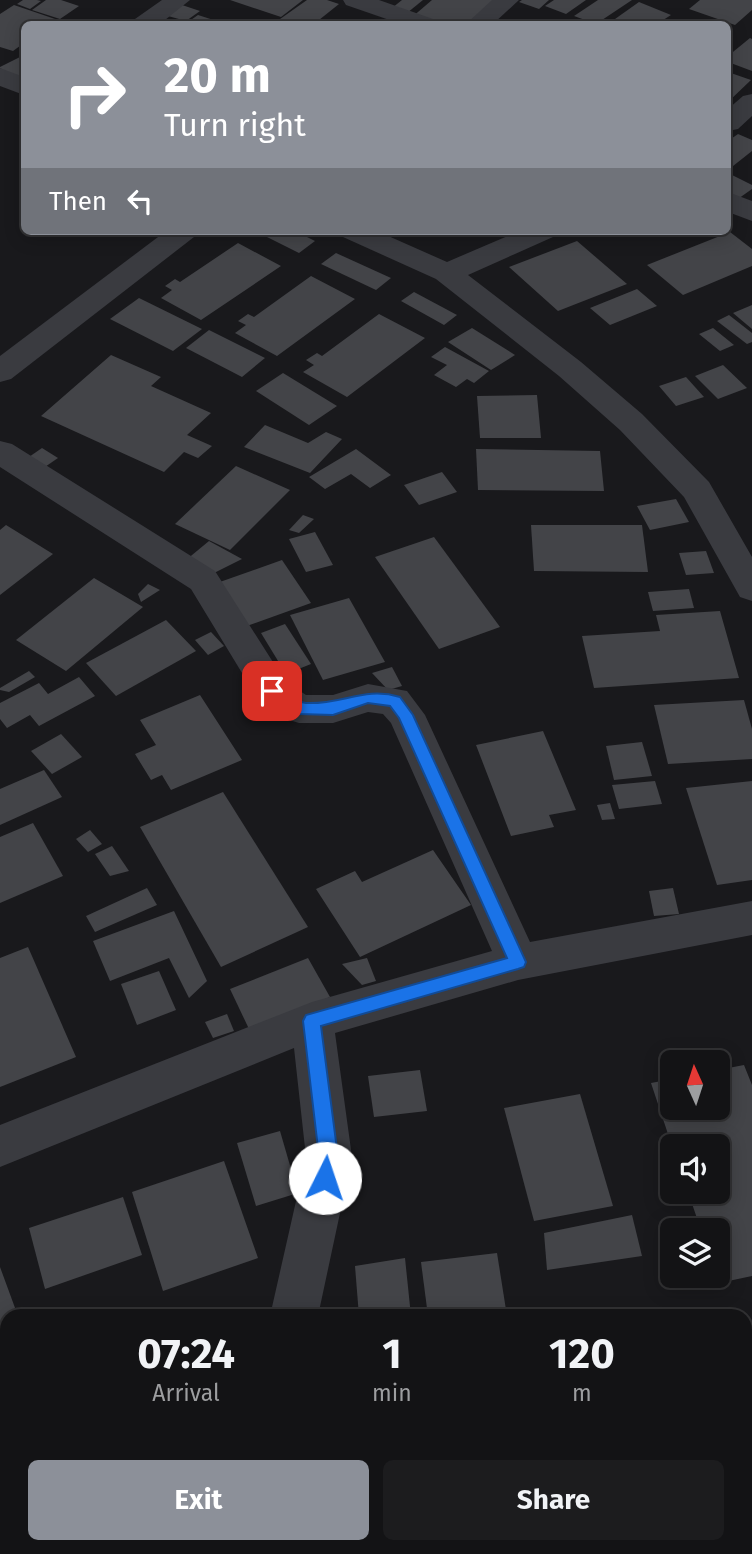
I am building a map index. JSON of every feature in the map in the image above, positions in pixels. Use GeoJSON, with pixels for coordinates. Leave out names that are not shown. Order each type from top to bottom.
{"type":"FeatureCollection","features":[{"type":"Feature","properties":{"kind":"street"},"geometry":{"type":"LineString","coordinates":[[148,21],[178,0]]}},
{"type":"Feature","properties":{"kind":"street"},"geometry":{"type":"LineString","coordinates":[[355,0],[415,21]]}},
{"type":"Feature","properties":{"kind":"street"},"geometry":{"type":"LineString","coordinates":[[482,21],[507,0]]}},
{"type":"Feature","properties":{"kind":"street"},"geometry":{"type":"LineString","coordinates":[[0,76],[21,86]]}},
{"type":"Feature","properties":{"kind":"street"},"geometry":{"type":"LineString","coordinates":[[731,120],[752,102]]}},
{"type":"Feature","properties":{"kind":"street"},"geometry":{"type":"LineString","coordinates":[[731,202],[752,212]]}},
{"type":"Feature","properties":{"kind":"street"},"geometry":{"type":"LineString","coordinates":[[0,372],[179,235]]}},
{"type":"Feature","properties":{"kind":"street"},"geometry":{"type":"LineString","coordinates":[[362,235],[447,273],[570,369],[631,422],[698,490],[752,588]]}},
{"type":"Feature","properties":{"kind":"street"},"geometry":{"type":"LineString","coordinates":[[447,273],[534,235]]}},
{"type":"Feature","properties":{"kind":"street"},"geometry":{"type":"LineString","coordinates":[[0,452],[203,580],[272,691],[299,709],[333,709],[368,698],[394,701],[406,715],[518,962]]}},
{"type":"Feature","properties":{"kind":"street"},"geometry":{"type":"LineString","coordinates":[[0,1146],[312,1021],[518,962],[752,918]]}},
{"type":"Feature","properties":{"kind":"street"},"geometry":{"type":"LineString","coordinates":[[296,1309],[329,1157],[312,1021]]}},
{"type":"Feature","properties":{"kind":"building"},"geometry":{"type":"Polygon","coordinates":[[[23,0],[41,1],[30,9],[17,4],[23,0]]]}},
{"type":"Feature","properties":{"kind":"building"},"geometry":{"type":"Polygon","coordinates":[[[46,0],[61,0],[79,6],[60,19],[32,10],[46,0]]]}},
{"type":"Feature","properties":{"kind":"building"},"geometry":{"type":"Polygon","coordinates":[[[230,0],[303,0],[281,17],[230,0]]]}},
{"type":"Feature","properties":{"kind":"building"},"geometry":{"type":"Polygon","coordinates":[[[307,0],[327,0],[339,4],[318,21],[277,21],[307,0]]]}},
{"type":"Feature","properties":{"kind":"building"},"geometry":{"type":"Polygon","coordinates":[[[402,0],[423,0],[407,13],[392,8],[402,0]]]}},
{"type":"Feature","properties":{"kind":"building"},"geometry":{"type":"Polygon","coordinates":[[[432,0],[497,0],[472,21],[421,21],[411,18],[432,0]]]}},
{"type":"Feature","properties":{"kind":"building"},"geometry":{"type":"Polygon","coordinates":[[[549,0],[539,9],[519,2],[549,0]]]}},
{"type":"Feature","properties":{"kind":"building"},"geometry":{"type":"Polygon","coordinates":[[[554,0],[586,0],[566,14],[545,6],[554,0]]]}},
{"type":"Feature","properties":{"kind":"building"},"geometry":{"type":"Polygon","coordinates":[[[598,0],[632,0],[600,21],[588,21],[574,16],[598,0]]]}},
{"type":"Feature","properties":{"kind":"building"},"geometry":{"type":"Polygon","coordinates":[[[700,0],[752,0],[752,10],[735,25],[731,21],[689,9],[700,0]]]}},
{"type":"Feature","properties":{"kind":"building"},"geometry":{"type":"Polygon","coordinates":[[[639,2],[671,15],[662,21],[612,21],[639,2]]]}},
{"type":"Feature","properties":{"kind":"building"},"geometry":{"type":"Polygon","coordinates":[[[14,5],[58,20],[21,21],[21,45],[13,51],[0,47],[0,14],[14,5]]]}},
{"type":"Feature","properties":{"kind":"building"},"geometry":{"type":"Polygon","coordinates":[[[182,5],[200,11],[186,21],[168,16],[182,5]]]}},
{"type":"Feature","properties":{"kind":"building"},"geometry":{"type":"Polygon","coordinates":[[[198,15],[217,21],[189,21],[198,15]]]}},
{"type":"Feature","properties":{"kind":"building"},"geometry":{"type":"Polygon","coordinates":[[[752,39],[752,71],[731,63],[731,54],[752,39]]]}},
{"type":"Feature","properties":{"kind":"building"},"geometry":{"type":"Polygon","coordinates":[[[21,56],[21,80],[0,68],[21,56]]]}},
{"type":"Feature","properties":{"kind":"building"},"geometry":{"type":"Polygon","coordinates":[[[731,73],[751,80],[731,99],[731,73]]]}},
{"type":"Feature","properties":{"kind":"building"},"geometry":{"type":"Polygon","coordinates":[[[738,134],[752,140],[752,151],[731,168],[731,139],[738,134]]]}},
{"type":"Feature","properties":{"kind":"building"},"geometry":{"type":"Polygon","coordinates":[[[731,174],[752,185],[752,189],[735,201],[731,199],[731,174]]]}},
{"type":"Feature","properties":{"kind":"building"},"geometry":{"type":"Polygon","coordinates":[[[731,233],[752,249],[752,266],[683,295],[647,265],[731,233]]]}},
{"type":"Feature","properties":{"kind":"building"},"geometry":{"type":"Polygon","coordinates":[[[263,235],[303,235],[315,241],[299,253],[263,235]]]}},
{"type":"Feature","properties":{"kind":"building"},"geometry":{"type":"Polygon","coordinates":[[[577,241],[627,284],[558,311],[509,267],[577,241]]]}},
{"type":"Feature","properties":{"kind":"building"},"geometry":{"type":"Polygon","coordinates":[[[238,243],[281,266],[201,320],[161,298],[172,290],[165,286],[175,279],[180,282],[238,243]]]}},
{"type":"Feature","properties":{"kind":"building"},"geometry":{"type":"Polygon","coordinates":[[[336,253],[391,278],[376,290],[321,264],[336,253]]]}},
{"type":"Feature","properties":{"kind":"building"},"geometry":{"type":"Polygon","coordinates":[[[311,276],[355,299],[277,356],[235,333],[246,325],[238,321],[248,314],[254,317],[311,276]]]}},
{"type":"Feature","properties":{"kind":"building"},"geometry":{"type":"Polygon","coordinates":[[[637,289],[657,306],[610,325],[590,308],[637,289]]]}},
{"type":"Feature","properties":{"kind":"building"},"geometry":{"type":"Polygon","coordinates":[[[414,292],[457,315],[444,325],[401,301],[414,292]]]}},
{"type":"Feature","properties":{"kind":"building"},"geometry":{"type":"Polygon","coordinates":[[[139,298],[202,329],[173,351],[110,319],[139,298]]]}},
{"type":"Feature","properties":{"kind":"building"},"geometry":{"type":"Polygon","coordinates":[[[752,305],[752,329],[733,313],[752,305]]]}},
{"type":"Feature","properties":{"kind":"building"},"geometry":{"type":"Polygon","coordinates":[[[379,314],[425,338],[347,397],[303,372],[314,365],[306,360],[317,353],[322,356],[379,314]]]}},
{"type":"Feature","properties":{"kind":"building"},"geometry":{"type":"Polygon","coordinates":[[[729,315],[752,333],[752,342],[747,344],[717,321],[729,315]]]}},
{"type":"Feature","properties":{"kind":"building"},"geometry":{"type":"Polygon","coordinates":[[[472,328],[515,355],[491,370],[448,342],[472,328]]]}},
{"type":"Feature","properties":{"kind":"building"},"geometry":{"type":"Polygon","coordinates":[[[713,328],[734,345],[720,351],[699,334],[713,328]]]}},
{"type":"Feature","properties":{"kind":"building"},"geometry":{"type":"Polygon","coordinates":[[[209,330],[265,358],[242,377],[186,348],[209,330]]]}},
{"type":"Feature","properties":{"kind":"building"},"geometry":{"type":"Polygon","coordinates":[[[445,347],[489,371],[474,383],[467,379],[456,387],[434,375],[447,365],[431,357],[445,347]]]}},
{"type":"Feature","properties":{"kind":"building"},"geometry":{"type":"Polygon","coordinates":[[[111,355],[161,377],[151,386],[211,413],[187,435],[212,446],[198,458],[184,452],[164,472],[41,416],[111,355]]]}},
{"type":"Feature","properties":{"kind":"building"},"geometry":{"type":"Polygon","coordinates":[[[723,365],[747,388],[718,399],[695,376],[723,365]]]}},
{"type":"Feature","properties":{"kind":"building"},"geometry":{"type":"Polygon","coordinates":[[[283,373],[337,406],[309,425],[256,391],[283,373]]]}},
{"type":"Feature","properties":{"kind":"building"},"geometry":{"type":"Polygon","coordinates":[[[686,377],[704,397],[676,406],[659,386],[686,377]]]}},
{"type":"Feature","properties":{"kind":"building"},"geometry":{"type":"Polygon","coordinates":[[[537,395],[541,438],[480,438],[477,396],[537,395]]]}},
{"type":"Feature","properties":{"kind":"building"},"geometry":{"type":"Polygon","coordinates":[[[265,425],[308,443],[326,432],[342,439],[310,473],[244,447],[265,425]]]}},
{"type":"Feature","properties":{"kind":"building"},"geometry":{"type":"Polygon","coordinates":[[[42,448],[58,458],[42,469],[26,459],[42,448]]]}},
{"type":"Feature","properties":{"kind":"building"},"geometry":{"type":"Polygon","coordinates":[[[356,449],[391,475],[370,488],[351,474],[325,489],[309,477],[356,449]]]}},
{"type":"Feature","properties":{"kind":"building"},"geometry":{"type":"Polygon","coordinates":[[[476,449],[600,451],[604,491],[478,490],[476,449]]]}},
{"type":"Feature","properties":{"kind":"building"},"geometry":{"type":"Polygon","coordinates":[[[236,466],[290,490],[230,550],[175,524],[236,466]]]}},
{"type":"Feature","properties":{"kind":"building"},"geometry":{"type":"Polygon","coordinates":[[[442,472],[457,492],[419,505],[404,485],[442,472]]]}},
{"type":"Feature","properties":{"kind":"building"},"geometry":{"type":"Polygon","coordinates":[[[676,499],[689,522],[650,530],[637,506],[676,499]]]}},
{"type":"Feature","properties":{"kind":"building"},"geometry":{"type":"Polygon","coordinates":[[[303,515],[314,519],[299,533],[289,530],[303,515]]]}},
{"type":"Feature","properties":{"kind":"building"},"geometry":{"type":"Polygon","coordinates":[[[6,525],[53,554],[0,595],[0,530],[6,525]]]}},
{"type":"Feature","properties":{"kind":"building"},"geometry":{"type":"Polygon","coordinates":[[[531,525],[642,525],[648,572],[534,571],[531,525]]]}},
{"type":"Feature","properties":{"kind":"building"},"geometry":{"type":"Polygon","coordinates":[[[315,532],[333,565],[306,572],[289,539],[315,532]]]}},
{"type":"Feature","properties":{"kind":"building"},"geometry":{"type":"Polygon","coordinates":[[[434,537],[500,627],[439,649],[375,557],[434,537]]]}},
{"type":"Feature","properties":{"kind":"building"},"geometry":{"type":"Polygon","coordinates":[[[209,541],[242,559],[212,574],[186,560],[209,541]]]}},
{"type":"Feature","properties":{"kind":"building"},"geometry":{"type":"Polygon","coordinates":[[[706,551],[714,573],[686,575],[679,553],[706,551]]]}},
{"type":"Feature","properties":{"kind":"building"},"geometry":{"type":"Polygon","coordinates":[[[282,560],[311,603],[244,627],[217,583],[282,560]]]}},
{"type":"Feature","properties":{"kind":"building"},"geometry":{"type":"Polygon","coordinates":[[[94,578],[143,607],[66,671],[16,640],[94,578]]]}},
{"type":"Feature","properties":{"kind":"building"},"geometry":{"type":"Polygon","coordinates":[[[148,584],[160,590],[141,602],[138,594],[148,584]]]}},
{"type":"Feature","properties":{"kind":"building"},"geometry":{"type":"Polygon","coordinates":[[[689,589],[694,608],[653,611],[648,592],[689,589]]]}},
{"type":"Feature","properties":{"kind":"building"},"geometry":{"type":"Polygon","coordinates":[[[349,598],[385,662],[323,680],[290,615],[349,598]]]}},
{"type":"Feature","properties":{"kind":"building"},"geometry":{"type":"Polygon","coordinates":[[[720,611],[739,678],[594,688],[582,636],[660,631],[656,615],[720,611]]]}},
{"type":"Feature","properties":{"kind":"building"},"geometry":{"type":"Polygon","coordinates":[[[166,620],[196,651],[116,696],[86,663],[166,620]]]}},
{"type":"Feature","properties":{"kind":"building"},"geometry":{"type":"Polygon","coordinates":[[[285,624],[311,664],[286,674],[261,633],[285,624]]]}},
{"type":"Feature","properties":{"kind":"building"},"geometry":{"type":"Polygon","coordinates":[[[211,632],[224,646],[208,655],[195,640],[211,632]]]}},
{"type":"Feature","properties":{"kind":"building"},"geometry":{"type":"Polygon","coordinates":[[[392,667],[402,686],[388,690],[372,673],[392,667]]]}},
{"type":"Feature","properties":{"kind":"building"},"geometry":{"type":"Polygon","coordinates":[[[29,671],[35,677],[9,692],[0,690],[0,688],[29,671]]]}},
{"type":"Feature","properties":{"kind":"building"},"geometry":{"type":"Polygon","coordinates":[[[79,677],[95,696],[39,726],[30,715],[7,728],[0,719],[0,703],[39,683],[48,694],[79,677]]]}},
{"type":"Feature","properties":{"kind":"building"},"geometry":{"type":"Polygon","coordinates":[[[200,695],[242,760],[171,790],[162,775],[151,780],[135,754],[156,745],[140,720],[200,695]]]}},
{"type":"Feature","properties":{"kind":"building"},"geometry":{"type":"Polygon","coordinates":[[[744,700],[752,729],[752,759],[668,764],[654,705],[744,700]]]}},
{"type":"Feature","properties":{"kind":"building"},"geometry":{"type":"Polygon","coordinates":[[[543,731],[576,810],[549,815],[554,827],[511,836],[476,745],[543,731]]]}},
{"type":"Feature","properties":{"kind":"building"},"geometry":{"type":"Polygon","coordinates":[[[61,734],[82,757],[52,774],[31,751],[61,734]]]}},
{"type":"Feature","properties":{"kind":"building"},"geometry":{"type":"Polygon","coordinates":[[[642,742],[652,776],[614,780],[606,746],[642,742]]]}},
{"type":"Feature","properties":{"kind":"building"},"geometry":{"type":"Polygon","coordinates":[[[44,770],[62,797],[0,825],[0,789],[44,770]]]}},
{"type":"Feature","properties":{"kind":"building"},"geometry":{"type":"Polygon","coordinates":[[[655,781],[662,804],[619,809],[612,785],[655,781]]]}},
{"type":"Feature","properties":{"kind":"building"},"geometry":{"type":"Polygon","coordinates":[[[752,781],[752,880],[717,885],[686,788],[752,781]]]}},
{"type":"Feature","properties":{"kind":"building"},"geometry":{"type":"Polygon","coordinates":[[[223,792],[308,927],[221,967],[140,827],[223,792]]]}},
{"type":"Feature","properties":{"kind":"building"},"geometry":{"type":"Polygon","coordinates":[[[610,803],[615,819],[602,820],[597,805],[610,803]]]}},
{"type":"Feature","properties":{"kind":"building"},"geometry":{"type":"Polygon","coordinates":[[[33,823],[63,876],[0,903],[0,837],[33,823]]]}},
{"type":"Feature","properties":{"kind":"building"},"geometry":{"type":"Polygon","coordinates":[[[90,830],[102,844],[88,852],[76,839],[90,830]]]}},
{"type":"Feature","properties":{"kind":"building"},"geometry":{"type":"Polygon","coordinates":[[[112,846],[129,871],[110,876],[95,854],[112,846]]]}},
{"type":"Feature","properties":{"kind":"building"},"geometry":{"type":"Polygon","coordinates":[[[433,850],[471,905],[360,957],[316,889],[355,871],[362,882],[433,850]]]}},
{"type":"Feature","properties":{"kind":"building"},"geometry":{"type":"Polygon","coordinates":[[[147,888],[157,905],[95,932],[86,916],[147,888]]]}},
{"type":"Feature","properties":{"kind":"building"},"geometry":{"type":"Polygon","coordinates":[[[673,888],[679,914],[654,916],[649,891],[673,888]]]}},
{"type":"Feature","properties":{"kind":"building"},"geometry":{"type":"Polygon","coordinates":[[[174,911],[207,981],[189,998],[169,958],[110,981],[93,941],[174,911]]]}},
{"type":"Feature","properties":{"kind":"building"},"geometry":{"type":"Polygon","coordinates":[[[28,947],[76,1057],[0,1087],[0,958],[28,947]]]}},
{"type":"Feature","properties":{"kind":"building"},"geometry":{"type":"Polygon","coordinates":[[[308,958],[330,997],[249,1029],[230,989],[308,958]]]}},
{"type":"Feature","properties":{"kind":"building"},"geometry":{"type":"Polygon","coordinates":[[[367,958],[376,981],[362,985],[342,964],[367,958]]]}},
{"type":"Feature","properties":{"kind":"building"},"geometry":{"type":"Polygon","coordinates":[[[159,971],[176,1010],[137,1025],[121,984],[159,971]]]}},
{"type":"Feature","properties":{"kind":"building"},"geometry":{"type":"Polygon","coordinates":[[[227,1014],[234,1031],[213,1038],[205,1022],[227,1014]]]}},
{"type":"Feature","properties":{"kind":"building"},"geometry":{"type":"Polygon","coordinates":[[[744,1065],[752,1085],[752,1276],[730,1281],[730,1218],[697,1218],[692,1204],[730,1204],[730,1134],[668,1134],[663,1120],[730,1120],[730,1068],[744,1065]]]}},
{"type":"Feature","properties":{"kind":"building"},"geometry":{"type":"Polygon","coordinates":[[[420,1070],[427,1111],[374,1117],[368,1076],[420,1070]]]}},
{"type":"Feature","properties":{"kind":"building"},"geometry":{"type":"Polygon","coordinates":[[[660,1081],[660,1110],[651,1083],[660,1081]]]}},
{"type":"Feature","properties":{"kind":"building"},"geometry":{"type":"Polygon","coordinates":[[[580,1094],[613,1206],[534,1221],[504,1108],[580,1094]]]}},
{"type":"Feature","properties":{"kind":"building"},"geometry":{"type":"Polygon","coordinates":[[[280,1131],[298,1193],[256,1206],[237,1143],[280,1131]]]}},
{"type":"Feature","properties":{"kind":"building"},"geometry":{"type":"Polygon","coordinates":[[[224,1161],[258,1258],[163,1291],[132,1192],[224,1161]]]}},
{"type":"Feature","properties":{"kind":"building"},"geometry":{"type":"Polygon","coordinates":[[[123,1197],[142,1255],[45,1289],[29,1228],[123,1197]]]}},
{"type":"Feature","properties":{"kind":"building"},"geometry":{"type":"Polygon","coordinates":[[[632,1215],[642,1256],[547,1270],[544,1233],[632,1215]]]}},
{"type":"Feature","properties":{"kind":"building"},"geometry":{"type":"Polygon","coordinates":[[[497,1253],[506,1309],[427,1309],[421,1262],[497,1253]]]}},
{"type":"Feature","properties":{"kind":"building"},"geometry":{"type":"Polygon","coordinates":[[[405,1258],[410,1309],[358,1309],[355,1266],[405,1258]]]}},
{"type":"Feature","properties":{"kind":"building"},"geometry":{"type":"Polygon","coordinates":[[[0,1267],[15,1309],[0,1309],[0,1267]]]}},
{"type":"Feature","properties":{"kind":"route"},"geometry":{"type":"LineString","coordinates":[[272,691],[299,709],[333,709],[368,698],[394,701],[406,715],[518,962],[312,1021],[329,1157],[325,1178]]}}]}
